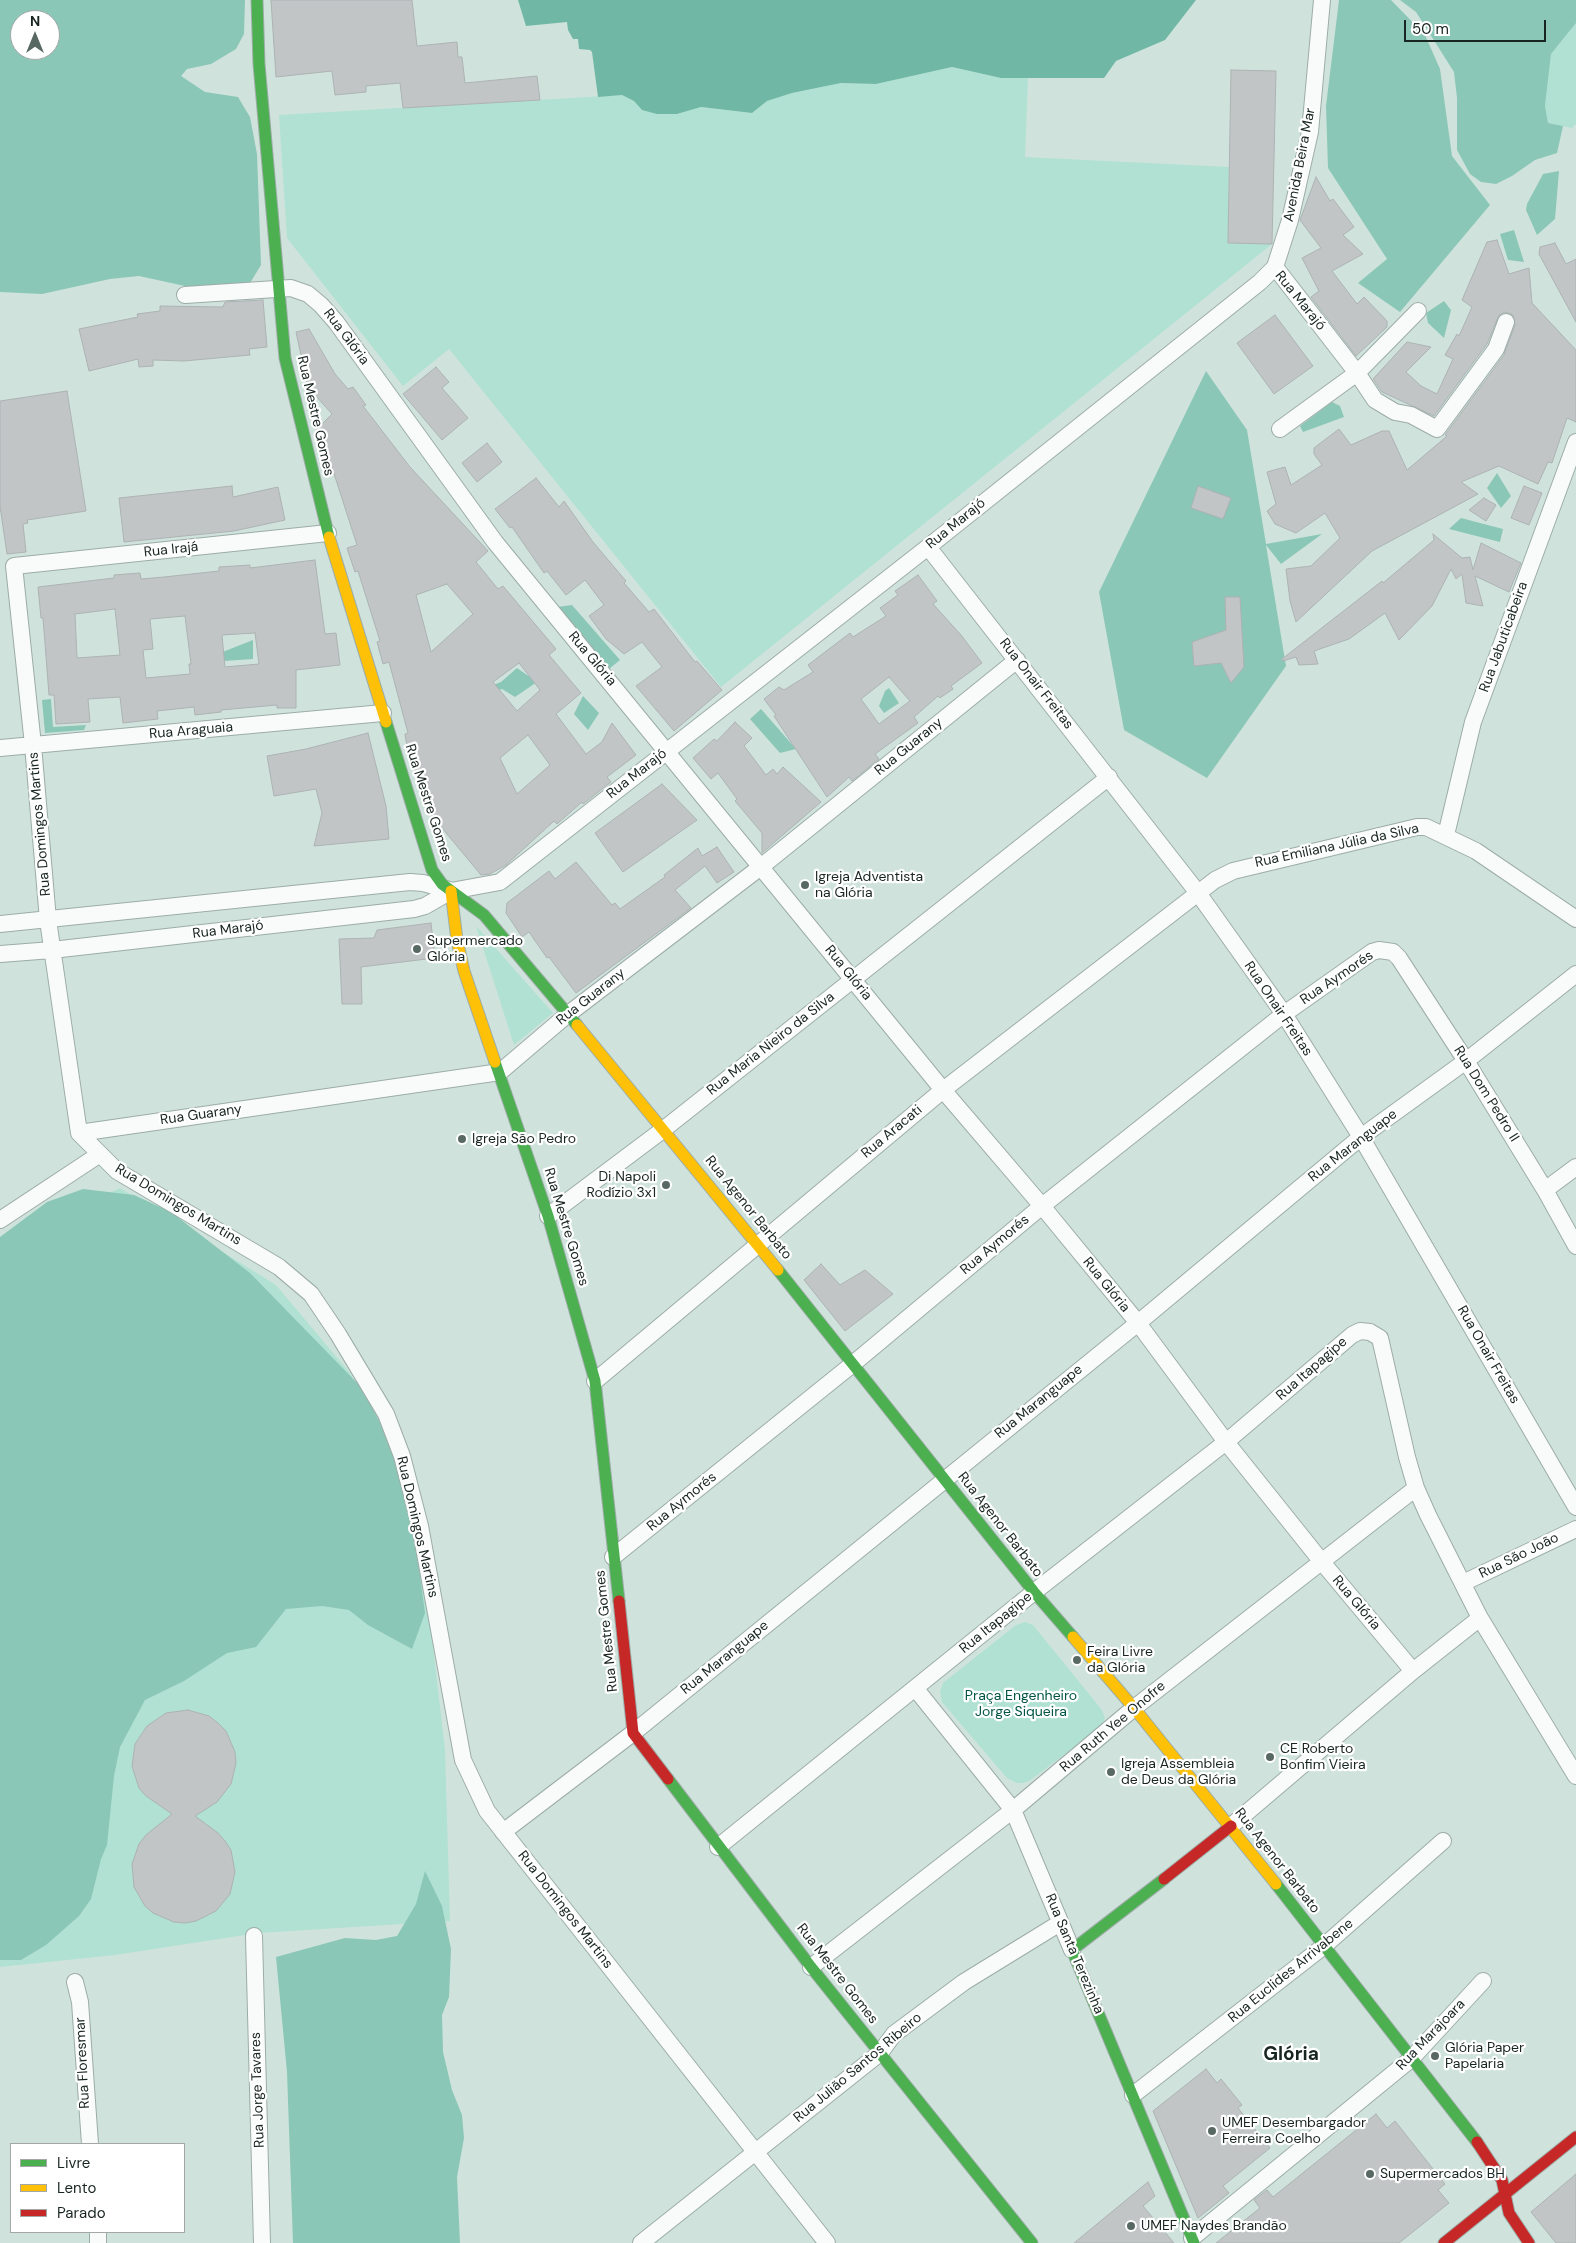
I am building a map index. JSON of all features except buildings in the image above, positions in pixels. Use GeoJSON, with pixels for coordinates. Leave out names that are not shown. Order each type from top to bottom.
{"type":"FeatureCollection","features":[{"type":"Feature","properties":{"kind":"street","name":"Rua Mestre Gomes"},"geometry":{"type":"LineString","coordinates":[[257,0],[259,64],[285,358],[328,533],[401,767],[428,862],[442,884],[451,891],[457,940],[464,971],[548,1216],[595,1381],[633,1733],[811,1968],[1032,2243]]}},
{"type":"Feature","properties":{"kind":"street","name":"Avenida Beira Mar"},"geometry":{"type":"LineString","coordinates":[[1275,267],[1284,243],[1310,132],[1322,0]]}},
{"type":"Feature","properties":{"kind":"street","name":"Rua Marajó"},"geometry":{"type":"LineString","coordinates":[[0,954],[52,950],[414,909],[425,906],[451,891],[500,882],[928,547],[1260,282],[1275,267],[1357,373],[1375,400],[1394,412],[1411,415],[1438,429],[1496,349],[1506,322]]}},
{"type":"Feature","properties":{"kind":"street","name":"Rua Glória"},"geometry":{"type":"LineString","coordinates":[[185,295],[279,287],[291,288],[308,294],[322,305],[495,542],[762,866],[943,1090],[1138,1323],[1226,1442],[1322,1562],[1413,1671]]}},
{"type":"Feature","properties":{"kind":"street"},"geometry":{"type":"LineString","coordinates":[[1280,429],[1357,373],[1418,311]]}},
{"type":"Feature","properties":{"kind":"street","name":"Rua Jabuticabeira"},"geometry":{"type":"LineString","coordinates":[[1446,835],[1473,722],[1576,442]]}},
{"type":"Feature","properties":{"kind":"street","name":"Rua Irajá"},"geometry":{"type":"LineString","coordinates":[[14,566],[328,533]]}},
{"type":"Feature","properties":{"kind":"street","name":"Rua Onair Freitas"},"geometry":{"type":"LineString","coordinates":[[928,547],[1198,893],[1284,1014],[1361,1137],[1576,1507]]}},
{"type":"Feature","properties":{"kind":"street","name":"Rua Domingos Martins"},"geometry":{"type":"LineString","coordinates":[[14,566],[33,745],[48,920],[79,1133],[118,1171],[279,1267],[311,1294],[373,1390],[386,1414],[402,1456],[420,1526],[463,1760],[487,1811],[827,2243]]}},
{"type":"Feature","properties":{"kind":"street","name":"Rua Guarany"},"geometry":{"type":"LineString","coordinates":[[79,1133],[500,1072],[567,1015],[762,866],[1017,660]]}},
{"type":"Feature","properties":{"kind":"street","name":"Rua Araguaia"},"geometry":{"type":"LineString","coordinates":[[0,748],[383,714]]}},
{"type":"Feature","properties":{"kind":"street","name":"Rua Maria Nieiro da Silva"},"geometry":{"type":"LineString","coordinates":[[548,1216],[664,1128],[1109,777]]}},
{"type":"Feature","properties":{"kind":"street","name":"Rua Emiliana Júlia da Silva"},"geometry":{"type":"LineString","coordinates":[[1198,893],[1221,877],[1250,865],[1417,827],[1426,827],[1446,835],[1491,860],[1576,919]]}},
{"type":"Feature","properties":{"kind":"street","name":"Rua Marajó"},"geometry":{"type":"LineString","coordinates":[[0,924],[410,882],[423,883],[451,891]]}},
{"type":"Feature","properties":{"kind":"street","name":"Rua Agenor Barbato"},"geometry":{"type":"LineString","coordinates":[[451,891],[484,915],[664,1128],[854,1363],[1034,1592],[1134,1708],[1231,1826],[1492,2161],[1502,2180],[1509,2213],[1529,2243]]}},
{"type":"Feature","properties":{"kind":"street","name":"Rua Aracati"},"geometry":{"type":"LineString","coordinates":[[595,1381],[757,1243],[943,1090],[1198,893]]}},
{"type":"Feature","properties":{"kind":"street","name":"Rua Aymorés"},"geometry":{"type":"LineString","coordinates":[[613,1557],[854,1363],[1042,1206],[1284,1014],[1372,952],[1386,950]]}},
{"type":"Feature","properties":{"kind":"street","name":"Rua Dom Pedro II"},"geometry":{"type":"LineString","coordinates":[[1386,950],[1393,952],[1399,958],[1466,1061],[1545,1190],[1576,1246]]}},
{"type":"Feature","properties":{"kind":"street","name":"Rua Maranguape"},"geometry":{"type":"LineString","coordinates":[[503,1832],[633,1733],[1138,1323],[1361,1137],[1466,1061],[1576,974]]}},
{"type":"Feature","properties":{"kind":"street"},"geometry":{"type":"LineString","coordinates":[[0,1220],[100,1154]]}},
{"type":"Feature","properties":{"kind":"street"},"geometry":{"type":"LineString","coordinates":[[1545,1190],[1576,1167]]}},
{"type":"Feature","properties":{"kind":"street","name":"Rua Itapagipe"},"geometry":{"type":"LineString","coordinates":[[718,1847],[1034,1592],[1226,1442],[1352,1335],[1360,1331],[1370,1332],[1380,1338],[1416,1488]]}},
{"type":"Feature","properties":{"kind":"street"},"geometry":{"type":"LineString","coordinates":[[1416,1488],[1480,1618],[1576,1776]]}},
{"type":"Feature","properties":{"kind":"street","name":"Rua Ruth Yee Onofre"},"geometry":{"type":"LineString","coordinates":[[811,1968],[1014,1810],[1134,1708],[1416,1488]]}},
{"type":"Feature","properties":{"kind":"street","name":"Rua São João"},"geometry":{"type":"LineString","coordinates":[[1462,1583],[1576,1529]]}},
{"type":"Feature","properties":{"kind":"street"},"geometry":{"type":"LineString","coordinates":[[1072,1950],[1231,1826],[1413,1671],[1480,1618]]}},
{"type":"Feature","properties":{"kind":"street","name":"Rua Santa Terezinha"},"geometry":{"type":"LineString","coordinates":[[915,1688],[1014,1810],[1193,2241]]}},
{"type":"Feature","properties":{"kind":"street","name":"Rua Euclides Arrivabene"},"geometry":{"type":"LineString","coordinates":[[1133,2095],[1324,1946],[1443,1841]]}},
{"type":"Feature","properties":{"kind":"street","name":"Rua Julião Santos Ribeiro"},"geometry":{"type":"LineString","coordinates":[[641,2243],[880,2053],[894,2034],[964,1982],[1060,1923]]}},
{"type":"Feature","properties":{"kind":"street","name":"Rua Jorge Tavares"},"geometry":{"type":"LineString","coordinates":[[254,1936],[262,2243]]}},
{"type":"Feature","properties":{"kind":"street","name":"Rua Marajoara"},"geometry":{"type":"LineString","coordinates":[[1193,2241],[1411,2059],[1483,1981]]}},
{"type":"Feature","properties":{"kind":"street","name":"Rua Floresmar"},"geometry":{"type":"LineString","coordinates":[[76,1982],[80,2002],[90,2143]]}},
{"type":"Feature","properties":{"kind":"street"},"geometry":{"type":"LineString","coordinates":[[1444,2243],[1576,2138]]}},
{"type":"Feature","properties":{"kind":"green space"},"geometry":{"type":"Polygon","coordinates":[[[1576,23],[1576,124],[1572,128],[1548,123],[1545,106],[1551,54],[1576,23]]]}},
{"type":"Feature","properties":{"kind":"green space"},"geometry":{"type":"Polygon","coordinates":[[[952,67],[1001,78],[1028,78],[1025,157],[1229,167],[1228,243],[1272,244],[721,687],[449,349],[403,386],[287,238],[279,115],[622,95],[634,101],[642,110],[677,114],[701,107],[752,113],[767,101],[792,93],[841,83],[876,84],[952,67]]]}},
{"type":"Feature","properties":{"kind":"green space"},"geometry":{"type":"Polygon","coordinates":[[[476,926],[553,1013],[514,1045],[476,926]]]}},
{"type":"Feature","properties":{"kind":"green space"},"geometry":{"type":"Polygon","coordinates":[[[120,1188],[276,1285],[350,1373],[389,1444],[422,1552],[445,1750],[450,1921],[258,1933],[115,1955],[0,1967],[0,1246],[120,1188]]]}},
{"type":"Feature","properties":{"kind":"green space","name":"Praça Engenheiro Jorge Siqueira"},"geometry":{"type":"Polygon","coordinates":[[[1025,1622],[1033,1625],[1102,1710],[1105,1718],[1101,1727],[1029,1781],[1017,1783],[1007,1778],[942,1702],[940,1692],[943,1683],[1016,1625],[1025,1622]]]}},
{"type":"Feature","properties":{"kind":"shaded area"},"geometry":{"type":"Polygon","coordinates":[[[0,0],[245,0],[244,34],[236,49],[211,64],[187,69],[181,76],[205,92],[238,97],[250,117],[257,154],[261,265],[247,288],[208,291],[139,276],[110,279],[42,294],[0,292],[0,0]]]}},
{"type":"Feature","properties":{"kind":"shaded area"},"geometry":{"type":"Polygon","coordinates":[[[518,0],[1196,0],[1165,40],[1116,61],[1104,78],[1001,78],[952,67],[876,84],[841,83],[792,93],[767,101],[752,113],[701,107],[677,114],[657,114],[642,110],[634,101],[622,95],[598,97],[592,52],[579,49],[578,39],[573,39],[568,30],[567,22],[526,26],[518,0]]]}},
{"type":"Feature","properties":{"kind":"shaded area"},"geometry":{"type":"Polygon","coordinates":[[[1339,0],[1391,0],[1425,35],[1440,69],[1452,156],[1490,205],[1400,312],[1358,283],[1387,259],[1328,168],[1326,106],[1339,0]]]}},
{"type":"Feature","properties":{"kind":"shaded area"},"geometry":{"type":"Polygon","coordinates":[[[1400,0],[1576,0],[1576,23],[1551,54],[1545,106],[1548,123],[1563,126],[1557,153],[1535,160],[1512,176],[1496,184],[1481,182],[1470,174],[1457,150],[1457,98],[1454,72],[1416,12],[1400,0]]]}},
{"type":"Feature","properties":{"kind":"shaded area"},"geometry":{"type":"Polygon","coordinates":[[[1559,171],[1555,219],[1537,235],[1526,210],[1527,204],[1543,174],[1559,171]]]}},
{"type":"Feature","properties":{"kind":"shaded area"},"geometry":{"type":"Polygon","coordinates":[[[1514,230],[1524,262],[1508,260],[1500,234],[1514,230]]]}},
{"type":"Feature","properties":{"kind":"shaded area"},"geometry":{"type":"Polygon","coordinates":[[[1444,301],[1451,310],[1444,338],[1428,323],[1426,313],[1444,301]]]}},
{"type":"Feature","properties":{"kind":"shaded area"},"geometry":{"type":"Polygon","coordinates":[[[1206,371],[1247,430],[1266,544],[1322,534],[1281,564],[1266,545],[1286,666],[1207,778],[1124,730],[1099,592],[1206,371]]]}},
{"type":"Feature","properties":{"kind":"shaded area"},"geometry":{"type":"Polygon","coordinates":[[[1332,402],[1340,406],[1344,417],[1303,432],[1300,426],[1332,402]]]}},
{"type":"Feature","properties":{"kind":"shaded area"},"geometry":{"type":"Polygon","coordinates":[[[1497,473],[1511,496],[1501,508],[1487,488],[1497,473]]]}},
{"type":"Feature","properties":{"kind":"shaded area"},"geometry":{"type":"Polygon","coordinates":[[[1461,518],[1503,529],[1500,542],[1449,529],[1461,518]]]}},
{"type":"Feature","properties":{"kind":"shaded area"},"geometry":{"type":"Polygon","coordinates":[[[572,605],[620,660],[609,669],[557,607],[572,605]]]}},
{"type":"Feature","properties":{"kind":"shaded area"},"geometry":{"type":"Polygon","coordinates":[[[253,640],[253,659],[224,661],[220,653],[253,640]]]}},
{"type":"Feature","properties":{"kind":"shaded area"},"geometry":{"type":"Polygon","coordinates":[[[517,668],[537,682],[515,697],[502,689],[486,695],[488,687],[501,682],[517,668]]]}},
{"type":"Feature","properties":{"kind":"shaded area"},"geometry":{"type":"Polygon","coordinates":[[[889,688],[899,703],[884,713],[879,706],[885,691],[889,688]]]}},
{"type":"Feature","properties":{"kind":"shaded area"},"geometry":{"type":"Polygon","coordinates":[[[583,696],[599,713],[588,730],[574,714],[583,696]]]}},
{"type":"Feature","properties":{"kind":"shaded area"},"geometry":{"type":"Polygon","coordinates":[[[51,699],[53,727],[86,725],[84,730],[45,733],[42,700],[51,699]]]}},
{"type":"Feature","properties":{"kind":"shaded area"},"geometry":{"type":"Polygon","coordinates":[[[761,709],[796,749],[780,753],[750,719],[761,709]]]}},
{"type":"Feature","properties":{"kind":"shaded area"},"geometry":{"type":"Polygon","coordinates":[[[83,1189],[134,1195],[171,1212],[250,1273],[362,1388],[406,1473],[425,1613],[412,1649],[368,1625],[349,1610],[322,1606],[286,1609],[256,1647],[227,1653],[184,1681],[145,1700],[120,1747],[114,1776],[107,1845],[101,1859],[91,1899],[79,1916],[46,1945],[21,1960],[0,1960],[0,1237],[47,1202],[83,1189]]]}},
{"type":"Feature","properties":{"kind":"shaded area"},"geometry":{"type":"Polygon","coordinates":[[[425,1871],[442,1906],[451,1949],[449,1997],[442,2015],[443,2052],[452,2090],[462,2115],[464,2138],[457,2177],[460,2243],[293,2243],[287,2072],[276,1957],[345,1938],[376,1940],[397,1936],[416,1904],[425,1871]]]}},
{"type":"Feature","properties":{"kind":"traffic: fast"},"geometry":{"type":"LineString","coordinates":[[257,0],[259,64],[285,358],[329,537]]}},
{"type":"Feature","properties":{"kind":"traffic: fast"},"geometry":{"type":"LineString","coordinates":[[386,722],[432,870],[442,884],[484,915],[577,1025]]}},
{"type":"Feature","properties":{"kind":"traffic: fast"},"geometry":{"type":"LineString","coordinates":[[495,1062],[548,1216],[595,1381],[619,1601]]}},
{"type":"Feature","properties":{"kind":"traffic: fast"},"geometry":{"type":"LineString","coordinates":[[778,1270],[1034,1592],[1073,1637]]}},
{"type":"Feature","properties":{"kind":"traffic: fast"},"geometry":{"type":"LineString","coordinates":[[668,1779],[811,1967],[1032,2243]]}},
{"type":"Feature","properties":{"kind":"traffic: fast"},"geometry":{"type":"LineString","coordinates":[[1164,1879],[1072,1950],[1194,2243]]}},
{"type":"Feature","properties":{"kind":"traffic: fast"},"geometry":{"type":"LineString","coordinates":[[1276,1884],[1477,2142]]}},
{"type":"Feature","properties":{"kind":"traffic: slow"},"geometry":{"type":"LineString","coordinates":[[329,537],[386,722]]}},
{"type":"Feature","properties":{"kind":"traffic: slow"},"geometry":{"type":"LineString","coordinates":[[451,891],[457,940],[464,971],[495,1062]]}},
{"type":"Feature","properties":{"kind":"traffic: slow"},"geometry":{"type":"LineString","coordinates":[[577,1025],[778,1270]]}},
{"type":"Feature","properties":{"kind":"traffic: slow"},"geometry":{"type":"LineString","coordinates":[[1073,1637],[1134,1708],[1276,1884]]}},
{"type":"Feature","properties":{"kind":"traffic: jam"},"geometry":{"type":"LineString","coordinates":[[619,1601],[633,1733],[668,1779]]}},
{"type":"Feature","properties":{"kind":"traffic: jam"},"geometry":{"type":"LineString","coordinates":[[1164,1879],[1231,1826]]}},
{"type":"Feature","properties":{"kind":"traffic: jam"},"geometry":{"type":"LineString","coordinates":[[1444,2243],[1576,2137]]}},
{"type":"Feature","properties":{"kind":"traffic: jam"},"geometry":{"type":"LineString","coordinates":[[1477,2142],[1502,2180],[1509,2213],[1529,2243]]}},
{"type":"Feature","properties":{"kind":"place","name":"Igreja Adventista na Glória"},"geometry":{"type":"Point","coordinates":[805,885]}},
{"type":"Feature","properties":{"kind":"place","name":"Supermercado Glória"},"geometry":{"type":"Point","coordinates":[417,949]}},
{"type":"Feature","properties":{"kind":"place","name":"Igreja São Pedro"},"geometry":{"type":"Point","coordinates":[462,1139]}},
{"type":"Feature","properties":{"kind":"place","name":"Di Napoli Rodízio 3x1"},"geometry":{"type":"Point","coordinates":[666,1185]}},
{"type":"Feature","properties":{"kind":"place","name":"Feira Livre da Glória"},"geometry":{"type":"Point","coordinates":[1077,1660]}},
{"type":"Feature","properties":{"kind":"place","name":"CE Roberto Bonfim Vieira"},"geometry":{"type":"Point","coordinates":[1270,1757]}},
{"type":"Feature","properties":{"kind":"place","name":"Igreja Assembleia de Deus da Glória"},"geometry":{"type":"Point","coordinates":[1111,1772]}},
{"type":"Feature","properties":{"kind":"place","name":"Glória Paper Papelaria"},"geometry":{"type":"Point","coordinates":[1435,2056]}},
{"type":"Feature","properties":{"kind":"place","name":"UMEF Desembargador Ferreira Coelho"},"geometry":{"type":"Point","coordinates":[1212,2131]}},
{"type":"Feature","properties":{"kind":"place","name":"Supermercados BH"},"geometry":{"type":"Point","coordinates":[1370,2174]}},
{"type":"Feature","properties":{"kind":"place","name":"UMEF Naydes Brandão"},"geometry":{"type":"Point","coordinates":[1131,2226]}},
{"type":"Feature","properties":{"kind":"district","name":"Glória"},"geometry":{"type":"Point","coordinates":[1291,2055]}}]}
